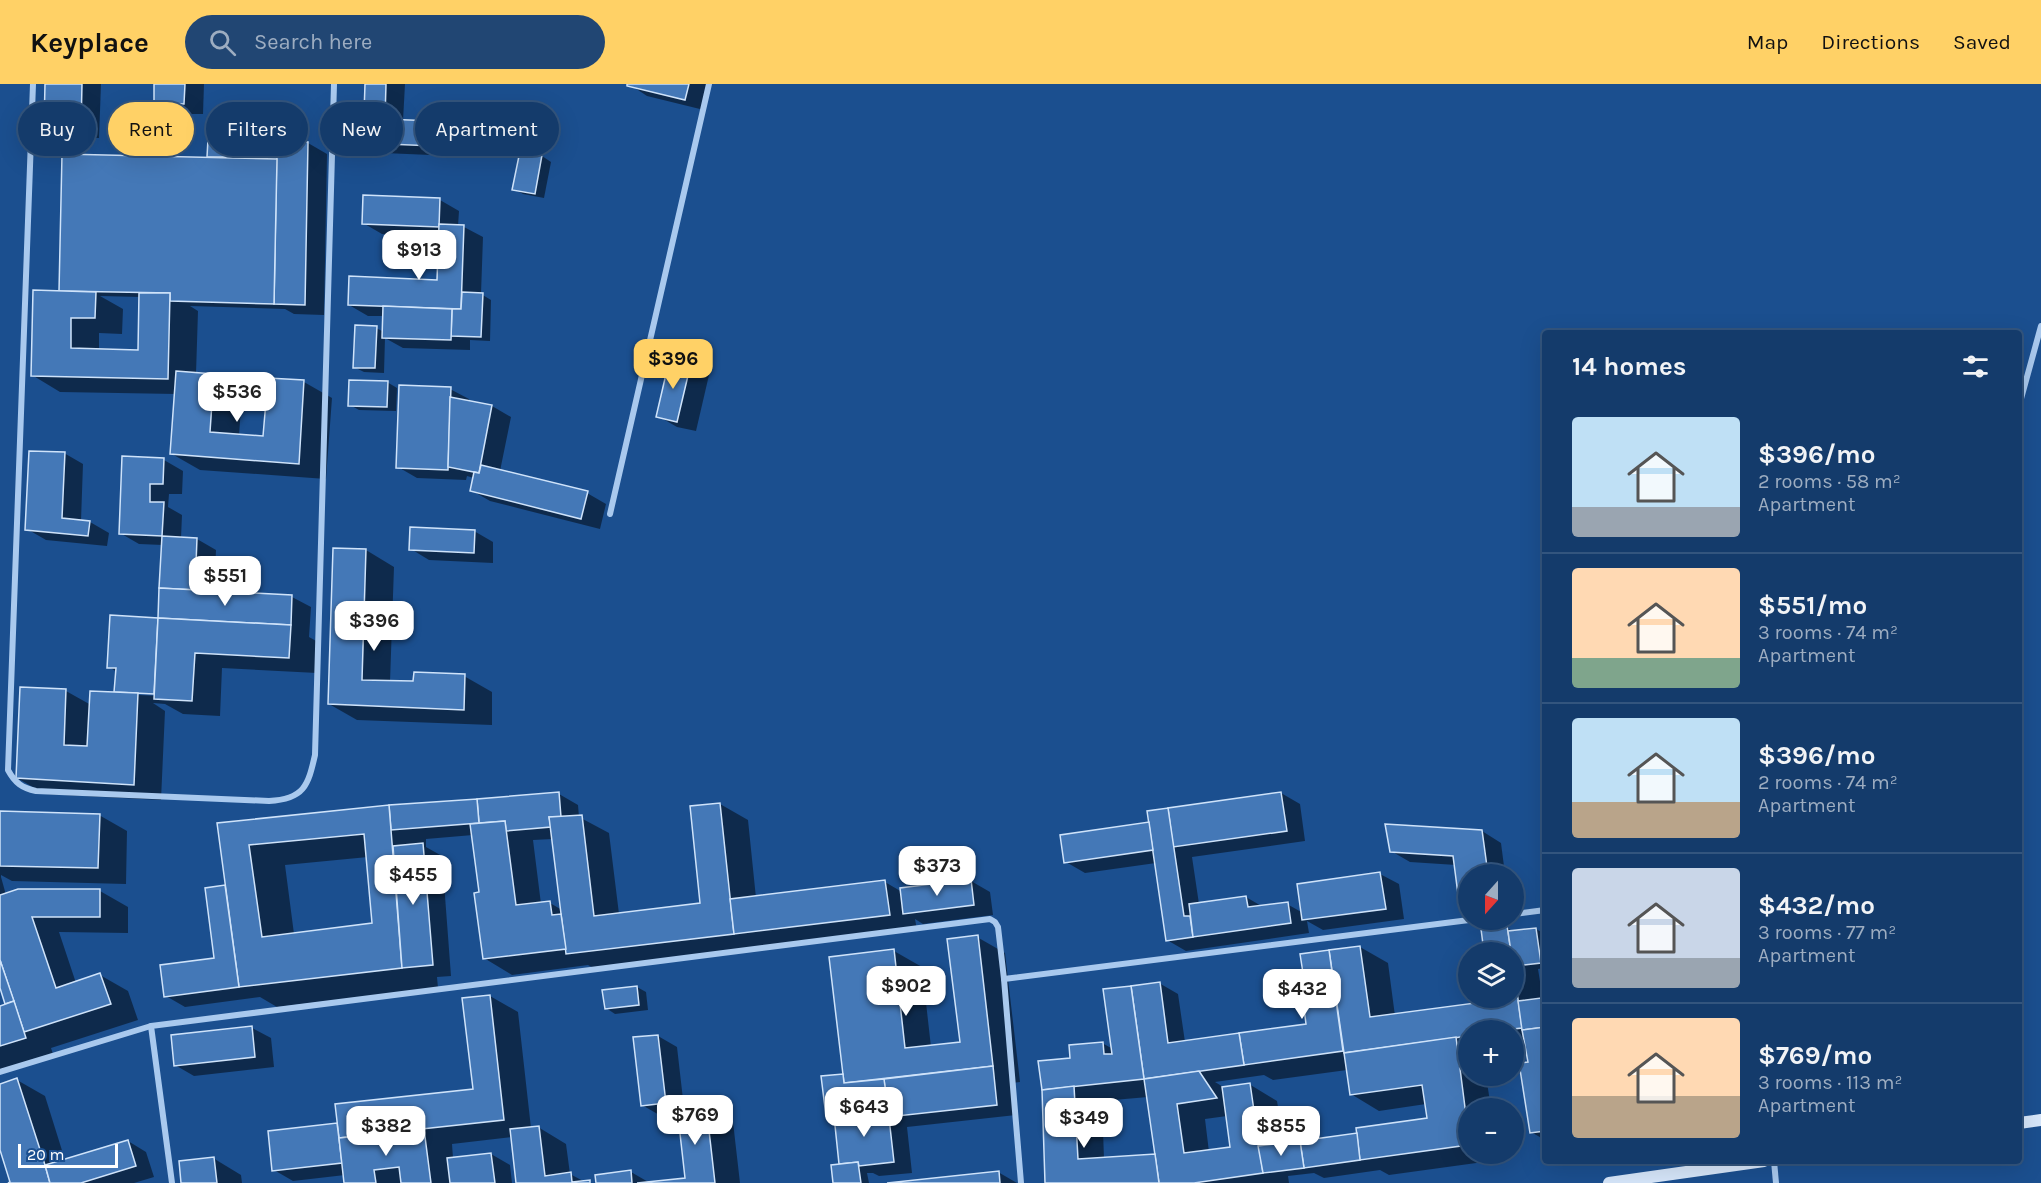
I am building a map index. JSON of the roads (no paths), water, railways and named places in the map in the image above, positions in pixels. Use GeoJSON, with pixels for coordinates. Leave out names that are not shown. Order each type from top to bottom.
{"type":"FeatureCollection","features":[{"type":"Feature","properties":{"kind":"street"},"geometry":{"type":"LineString","coordinates":[[33,84],[9,770],[14,781],[25,788],[36,791],[269,801],[285,800],[309,782],[315,755],[334,84]]}},
{"type":"Feature","properties":{"kind":"street"},"geometry":{"type":"LineString","coordinates":[[610,514],[709,84]]}},
{"type":"Feature","properties":{"kind":"street"},"geometry":{"type":"LineString","coordinates":[[2022,395],[2041,326]]}},
{"type":"Feature","properties":{"kind":"street"},"geometry":{"type":"LineString","coordinates":[[1524,913],[1542,910]]}},
{"type":"Feature","properties":{"kind":"street"},"geometry":{"type":"LineString","coordinates":[[0,1072],[151,1026],[990,920],[998,927],[1021,1183]]}},
{"type":"Feature","properties":{"kind":"street"},"geometry":{"type":"LineString","coordinates":[[1004,979],[1458,921]]}},
{"type":"Feature","properties":{"kind":"street"},"geometry":{"type":"LineString","coordinates":[[151,1026],[172,1183]]}},
{"type":"Feature","properties":{"kind":"street"},"geometry":{"type":"LineString","coordinates":[[2022,1123],[2041,1120]]}},
{"type":"Feature","properties":{"kind":"street"},"geometry":{"type":"LineString","coordinates":[[1609,1183],[1743,1164]]}},
{"type":"Feature","properties":{"kind":"street"},"geometry":{"type":"LineString","coordinates":[[1774,1164],[1776,1183]]}}]}
